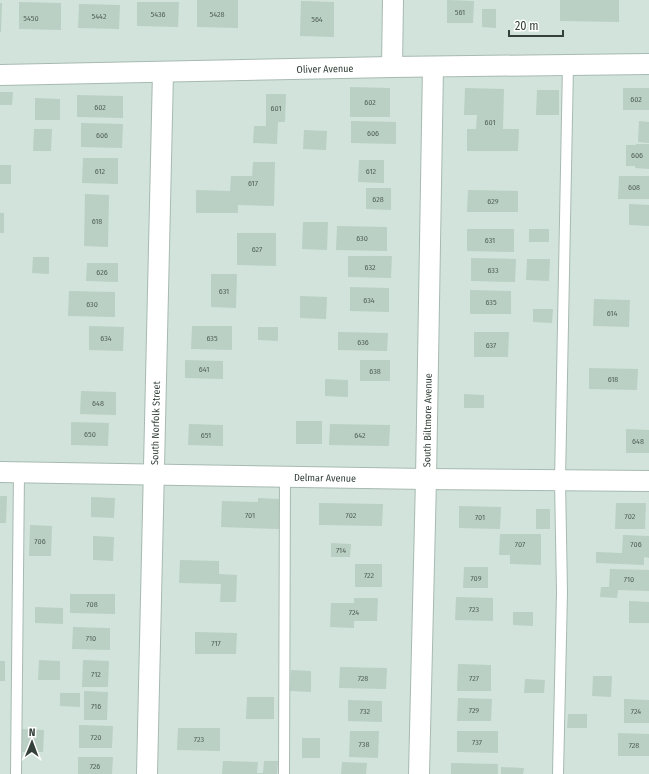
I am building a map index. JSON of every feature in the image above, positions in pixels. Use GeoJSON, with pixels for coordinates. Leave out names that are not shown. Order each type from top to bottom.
{"type":"FeatureCollection","features":[{"type":"Feature","properties":{"kind":"street"},"geometry":{"type":"LineString","coordinates":[[392,0],[392,67]]}},
{"type":"Feature","properties":{"kind":"street","name":"Oliver Avenue"},"geometry":{"type":"LineString","coordinates":[[0,75],[392,67],[649,64]]}},
{"type":"Feature","properties":{"kind":"street","name":"South Biltmore Avenue"},"geometry":{"type":"LineString","coordinates":[[419,774],[433,67]]}},
{"type":"Feature","properties":{"kind":"street","name":"South Norfolk Street"},"geometry":{"type":"LineString","coordinates":[[147,774],[163,72]]}},
{"type":"Feature","properties":{"kind":"street","name":"Delmar Avenue"},"geometry":{"type":"LineString","coordinates":[[10,472],[649,481]]}},
{"type":"Feature","properties":{"kind":"lane"},"geometry":{"type":"LineString","coordinates":[[558,774],[562,592],[560,480],[568,65]]}},
{"type":"Feature","properties":{"kind":"lane"},"geometry":{"type":"LineString","coordinates":[[10,472],[16,774]]}},
{"type":"Feature","properties":{"kind":"lane"},"geometry":{"type":"LineString","coordinates":[[284,774],[285,476]]}},
{"type":"Feature","properties":{"kind":"shaded area"},"geometry":{"type":"Polygon","coordinates":[[[0,0],[649,0],[649,774],[0,774],[0,0]]]}},
{"type":"Feature","properties":{"kind":"building"},"geometry":{"type":"Polygon","coordinates":[[[197,0],[238,0],[238,28],[197,27],[197,0]]]}},
{"type":"Feature","properties":{"kind":"building"},"geometry":{"type":"Polygon","coordinates":[[[447,0],[474,1],[473,23],[447,23],[447,0]]]}},
{"type":"Feature","properties":{"kind":"building"},"geometry":{"type":"Polygon","coordinates":[[[560,0],[619,0],[619,22],[560,21],[560,0]]]}},
{"type":"Feature","properties":{"kind":"building"},"geometry":{"type":"Polygon","coordinates":[[[301,1],[334,2],[334,37],[300,36],[301,1]]]}},
{"type":"Feature","properties":{"kind":"building"},"geometry":{"type":"Polygon","coordinates":[[[19,2],[61,3],[61,30],[19,29],[19,2]]]}},
{"type":"Feature","properties":{"kind":"building"},"geometry":{"type":"Polygon","coordinates":[[[137,2],[179,2],[178,27],[137,26],[137,2]]]}},
{"type":"Feature","properties":{"kind":"building"},"geometry":{"type":"Polygon","coordinates":[[[0,3],[2,3],[1,32],[0,32],[0,3]]]}},
{"type":"Feature","properties":{"kind":"building"},"geometry":{"type":"Polygon","coordinates":[[[79,4],[120,5],[119,29],[78,28],[79,4]]]}},
{"type":"Feature","properties":{"kind":"building"},"geometry":{"type":"Polygon","coordinates":[[[482,9],[496,9],[496,28],[482,27],[482,9]]]}},
{"type":"Feature","properties":{"kind":"building"},"geometry":{"type":"Polygon","coordinates":[[[350,87],[390,88],[390,117],[350,117],[350,87]]]}},
{"type":"Feature","properties":{"kind":"building"},"geometry":{"type":"Polygon","coordinates":[[[465,88],[504,89],[503,129],[519,129],[518,151],[467,151],[467,129],[476,129],[477,115],[464,115],[465,88]]]}},
{"type":"Feature","properties":{"kind":"building"},"geometry":{"type":"Polygon","coordinates":[[[623,88],[649,88],[649,110],[623,110],[623,88]]]}},
{"type":"Feature","properties":{"kind":"building"},"geometry":{"type":"Polygon","coordinates":[[[537,90],[559,90],[559,115],[536,115],[537,90]]]}},
{"type":"Feature","properties":{"kind":"building"},"geometry":{"type":"Polygon","coordinates":[[[0,92],[13,92],[12,105],[0,105],[0,92]]]}},
{"type":"Feature","properties":{"kind":"building"},"geometry":{"type":"Polygon","coordinates":[[[266,94],[286,94],[285,122],[278,122],[277,144],[253,143],[254,126],[266,126],[266,94]]]}},
{"type":"Feature","properties":{"kind":"building"},"geometry":{"type":"Polygon","coordinates":[[[77,95],[123,96],[123,118],[77,117],[77,95]]]}},
{"type":"Feature","properties":{"kind":"building"},"geometry":{"type":"Polygon","coordinates":[[[35,98],[60,99],[60,120],[35,120],[35,98]]]}},
{"type":"Feature","properties":{"kind":"building"},"geometry":{"type":"Polygon","coordinates":[[[351,121],[396,122],[396,144],[351,143],[351,121]]]}},
{"type":"Feature","properties":{"kind":"building"},"geometry":{"type":"Polygon","coordinates":[[[639,121],[649,122],[649,143],[638,142],[639,121]]]}},
{"type":"Feature","properties":{"kind":"building"},"geometry":{"type":"Polygon","coordinates":[[[81,123],[123,124],[122,148],[81,147],[81,123]]]}},
{"type":"Feature","properties":{"kind":"building"},"geometry":{"type":"Polygon","coordinates":[[[34,129],[52,129],[51,151],[33,151],[34,129]]]}},
{"type":"Feature","properties":{"kind":"building"},"geometry":{"type":"Polygon","coordinates":[[[304,130],[327,131],[326,150],[303,149],[304,130]]]}},
{"type":"Feature","properties":{"kind":"building"},"geometry":{"type":"Polygon","coordinates":[[[649,144],[649,169],[626,166],[626,145],[649,144]]]}},
{"type":"Feature","properties":{"kind":"building"},"geometry":{"type":"Polygon","coordinates":[[[83,158],[118,158],[118,184],[82,183],[83,158]]]}},
{"type":"Feature","properties":{"kind":"building"},"geometry":{"type":"Polygon","coordinates":[[[359,160],[384,160],[384,183],[358,182],[359,160]]]}},
{"type":"Feature","properties":{"kind":"building"},"geometry":{"type":"Polygon","coordinates":[[[253,162],[275,162],[274,206],[238,205],[238,213],[196,213],[196,190],[230,191],[231,176],[252,176],[253,162]]]}},
{"type":"Feature","properties":{"kind":"building"},"geometry":{"type":"Polygon","coordinates":[[[0,165],[11,165],[11,184],[0,184],[0,165]]]}},
{"type":"Feature","properties":{"kind":"building"},"geometry":{"type":"Polygon","coordinates":[[[619,176],[649,176],[649,199],[618,199],[619,176]]]}},
{"type":"Feature","properties":{"kind":"building"},"geometry":{"type":"Polygon","coordinates":[[[366,188],[391,188],[391,210],[366,209],[366,188]]]}},
{"type":"Feature","properties":{"kind":"building"},"geometry":{"type":"Polygon","coordinates":[[[468,190],[518,191],[518,212],[467,212],[468,190]]]}},
{"type":"Feature","properties":{"kind":"building"},"geometry":{"type":"Polygon","coordinates":[[[85,194],[109,195],[108,247],[84,246],[85,194]]]}},
{"type":"Feature","properties":{"kind":"building"},"geometry":{"type":"Polygon","coordinates":[[[629,204],[649,205],[649,226],[629,225],[629,204]]]}},
{"type":"Feature","properties":{"kind":"building"},"geometry":{"type":"Polygon","coordinates":[[[0,213],[4,213],[4,233],[0,233],[0,213]]]}},
{"type":"Feature","properties":{"kind":"building"},"geometry":{"type":"Polygon","coordinates":[[[303,222],[328,222],[327,250],[302,249],[303,222]]]}},
{"type":"Feature","properties":{"kind":"building"},"geometry":{"type":"Polygon","coordinates":[[[337,226],[387,227],[387,251],[336,250],[337,226]]]}},
{"type":"Feature","properties":{"kind":"building"},"geometry":{"type":"Polygon","coordinates":[[[467,229],[514,229],[514,252],[467,251],[467,229]]]}},
{"type":"Feature","properties":{"kind":"building"},"geometry":{"type":"Polygon","coordinates":[[[529,229],[549,229],[549,242],[529,242],[529,229]]]}},
{"type":"Feature","properties":{"kind":"building"},"geometry":{"type":"Polygon","coordinates":[[[237,233],[276,233],[276,266],[237,265],[237,233]]]}},
{"type":"Feature","properties":{"kind":"building"},"geometry":{"type":"Polygon","coordinates":[[[348,256],[392,256],[391,278],[348,277],[348,256]]]}},
{"type":"Feature","properties":{"kind":"building"},"geometry":{"type":"Polygon","coordinates":[[[33,257],[49,257],[49,274],[32,273],[33,257]]]}},
{"type":"Feature","properties":{"kind":"building"},"geometry":{"type":"Polygon","coordinates":[[[471,258],[516,259],[515,282],[471,281],[471,258]]]}},
{"type":"Feature","properties":{"kind":"building"},"geometry":{"type":"Polygon","coordinates":[[[527,259],[550,259],[549,281],[526,280],[527,259]]]}},
{"type":"Feature","properties":{"kind":"building"},"geometry":{"type":"Polygon","coordinates":[[[87,263],[118,263],[118,282],[86,281],[87,263]]]}},
{"type":"Feature","properties":{"kind":"building"},"geometry":{"type":"Polygon","coordinates":[[[211,274],[237,274],[236,308],[211,307],[211,274]]]}},
{"type":"Feature","properties":{"kind":"building"},"geometry":{"type":"Polygon","coordinates":[[[350,287],[389,288],[389,312],[350,311],[350,287]]]}},
{"type":"Feature","properties":{"kind":"building"},"geometry":{"type":"Polygon","coordinates":[[[470,290],[511,291],[511,314],[470,314],[470,290]]]}},
{"type":"Feature","properties":{"kind":"building"},"geometry":{"type":"Polygon","coordinates":[[[69,291],[115,292],[115,317],[68,316],[69,291]]]}},
{"type":"Feature","properties":{"kind":"building"},"geometry":{"type":"Polygon","coordinates":[[[300,296],[327,297],[326,319],[300,318],[300,296]]]}},
{"type":"Feature","properties":{"kind":"building"},"geometry":{"type":"Polygon","coordinates":[[[594,299],[630,300],[629,327],[593,326],[594,299]]]}},
{"type":"Feature","properties":{"kind":"building"},"geometry":{"type":"Polygon","coordinates":[[[533,309],[553,309],[552,323],[533,322],[533,309]]]}},
{"type":"Feature","properties":{"kind":"building"},"geometry":{"type":"Polygon","coordinates":[[[89,326],[124,327],[123,351],[89,350],[89,326]]]}},
{"type":"Feature","properties":{"kind":"building"},"geometry":{"type":"Polygon","coordinates":[[[192,326],[232,326],[232,350],[191,349],[192,326]]]}},
{"type":"Feature","properties":{"kind":"building"},"geometry":{"type":"Polygon","coordinates":[[[258,327],[278,327],[278,341],[258,340],[258,327]]]}},
{"type":"Feature","properties":{"kind":"building"},"geometry":{"type":"Polygon","coordinates":[[[338,332],[388,333],[387,351],[338,350],[338,332]]]}},
{"type":"Feature","properties":{"kind":"building"},"geometry":{"type":"Polygon","coordinates":[[[474,332],[509,332],[508,357],[474,357],[474,332]]]}},
{"type":"Feature","properties":{"kind":"building"},"geometry":{"type":"Polygon","coordinates":[[[185,360],[223,361],[223,379],[185,378],[185,360]]]}},
{"type":"Feature","properties":{"kind":"building"},"geometry":{"type":"Polygon","coordinates":[[[360,360],[390,360],[390,381],[360,381],[360,360]]]}},
{"type":"Feature","properties":{"kind":"building"},"geometry":{"type":"Polygon","coordinates":[[[589,368],[638,369],[637,390],[589,389],[589,368]]]}},
{"type":"Feature","properties":{"kind":"building"},"geometry":{"type":"Polygon","coordinates":[[[325,379],[348,380],[348,397],[325,396],[325,379]]]}},
{"type":"Feature","properties":{"kind":"building"},"geometry":{"type":"Polygon","coordinates":[[[81,391],[116,392],[116,415],[80,414],[81,391]]]}},
{"type":"Feature","properties":{"kind":"building"},"geometry":{"type":"Polygon","coordinates":[[[464,394],[484,395],[484,408],[464,408],[464,394]]]}},
{"type":"Feature","properties":{"kind":"building"},"geometry":{"type":"Polygon","coordinates":[[[296,421],[322,421],[322,444],[296,444],[296,421]]]}},
{"type":"Feature","properties":{"kind":"building"},"geometry":{"type":"Polygon","coordinates":[[[71,422],[109,423],[108,446],[71,445],[71,422]]]}},
{"type":"Feature","properties":{"kind":"building"},"geometry":{"type":"Polygon","coordinates":[[[189,424],[223,425],[223,446],[188,445],[189,424]]]}},
{"type":"Feature","properties":{"kind":"building"},"geometry":{"type":"Polygon","coordinates":[[[330,424],[390,425],[389,446],[329,445],[330,424]]]}},
{"type":"Feature","properties":{"kind":"building"},"geometry":{"type":"Polygon","coordinates":[[[626,429],[649,430],[649,453],[626,453],[626,429]]]}},
{"type":"Feature","properties":{"kind":"building"},"geometry":{"type":"Polygon","coordinates":[[[0,496],[7,496],[6,523],[0,523],[0,496]]]}},
{"type":"Feature","properties":{"kind":"building"},"geometry":{"type":"Polygon","coordinates":[[[91,497],[115,498],[114,518],[91,517],[91,497]]]}},
{"type":"Feature","properties":{"kind":"building"},"geometry":{"type":"Polygon","coordinates":[[[258,498],[279,499],[279,529],[221,527],[222,501],[258,502],[258,498]]]}},
{"type":"Feature","properties":{"kind":"building"},"geometry":{"type":"Polygon","coordinates":[[[319,503],[383,504],[382,526],[319,525],[319,503]]]}},
{"type":"Feature","properties":{"kind":"building"},"geometry":{"type":"Polygon","coordinates":[[[616,503],[646,503],[645,529],[615,529],[616,503]]]}},
{"type":"Feature","properties":{"kind":"building"},"geometry":{"type":"Polygon","coordinates":[[[459,506],[501,507],[500,529],[459,528],[459,506]]]}},
{"type":"Feature","properties":{"kind":"building"},"geometry":{"type":"Polygon","coordinates":[[[536,509],[550,509],[550,529],[536,529],[536,509]]]}},
{"type":"Feature","properties":{"kind":"building"},"geometry":{"type":"Polygon","coordinates":[[[30,525],[52,526],[51,556],[29,556],[30,525]]]}},
{"type":"Feature","properties":{"kind":"building"},"geometry":{"type":"Polygon","coordinates":[[[500,534],[541,534],[541,565],[510,564],[510,555],[499,555],[500,534]]]}},
{"type":"Feature","properties":{"kind":"building"},"geometry":{"type":"Polygon","coordinates":[[[623,535],[649,536],[649,558],[644,557],[644,565],[596,563],[596,552],[622,553],[623,535]]]}},
{"type":"Feature","properties":{"kind":"building"},"geometry":{"type":"Polygon","coordinates":[[[93,536],[114,537],[113,561],[93,560],[93,536]]]}},
{"type":"Feature","properties":{"kind":"building"},"geometry":{"type":"Polygon","coordinates":[[[331,543],[351,544],[350,557],[331,557],[331,543]]]}},
{"type":"Feature","properties":{"kind":"building"},"geometry":{"type":"Polygon","coordinates":[[[180,560],[219,561],[219,574],[237,575],[236,602],[220,602],[221,584],[179,583],[180,560]]]}},
{"type":"Feature","properties":{"kind":"building"},"geometry":{"type":"Polygon","coordinates":[[[355,564],[382,564],[382,587],[355,587],[355,564]]]}},
{"type":"Feature","properties":{"kind":"building"},"geometry":{"type":"Polygon","coordinates":[[[464,567],[488,567],[488,588],[463,588],[464,567]]]}},
{"type":"Feature","properties":{"kind":"building"},"geometry":{"type":"Polygon","coordinates":[[[610,569],[649,570],[649,591],[618,590],[617,598],[600,597],[601,587],[609,587],[610,569]]]}},
{"type":"Feature","properties":{"kind":"building"},"geometry":{"type":"Polygon","coordinates":[[[70,594],[115,594],[115,614],[70,613],[70,594]]]}},
{"type":"Feature","properties":{"kind":"building"},"geometry":{"type":"Polygon","coordinates":[[[456,597],[493,598],[493,621],[455,620],[456,597]]]}},
{"type":"Feature","properties":{"kind":"building"},"geometry":{"type":"Polygon","coordinates":[[[354,598],[378,598],[377,621],[354,621],[354,628],[330,627],[331,603],[354,603],[354,598]]]}},
{"type":"Feature","properties":{"kind":"building"},"geometry":{"type":"Polygon","coordinates":[[[629,601],[649,602],[649,623],[629,623],[629,601]]]}},
{"type":"Feature","properties":{"kind":"building"},"geometry":{"type":"Polygon","coordinates":[[[35,607],[63,608],[63,624],[35,623],[35,607]]]}},
{"type":"Feature","properties":{"kind":"building"},"geometry":{"type":"Polygon","coordinates":[[[513,612],[533,612],[533,626],[513,625],[513,612]]]}},
{"type":"Feature","properties":{"kind":"building"},"geometry":{"type":"Polygon","coordinates":[[[73,627],[110,628],[110,650],[72,649],[73,627]]]}},
{"type":"Feature","properties":{"kind":"building"},"geometry":{"type":"Polygon","coordinates":[[[195,632],[237,633],[236,654],[195,654],[195,632]]]}},
{"type":"Feature","properties":{"kind":"building"},"geometry":{"type":"Polygon","coordinates":[[[39,660],[60,661],[60,680],[38,680],[39,660]]]}},
{"type":"Feature","properties":{"kind":"building"},"geometry":{"type":"Polygon","coordinates":[[[83,660],[109,661],[108,687],[82,687],[83,660]]]}},
{"type":"Feature","properties":{"kind":"building"},"geometry":{"type":"Polygon","coordinates":[[[0,661],[5,661],[5,681],[0,681],[0,661]]]}},
{"type":"Feature","properties":{"kind":"building"},"geometry":{"type":"Polygon","coordinates":[[[458,664],[491,665],[491,691],[457,691],[458,664]]]}},
{"type":"Feature","properties":{"kind":"building"},"geometry":{"type":"Polygon","coordinates":[[[340,667],[387,668],[386,689],[339,688],[340,667]]]}},
{"type":"Feature","properties":{"kind":"building"},"geometry":{"type":"Polygon","coordinates":[[[291,670],[311,671],[311,692],[290,691],[291,670]]]}},
{"type":"Feature","properties":{"kind":"building"},"geometry":{"type":"Polygon","coordinates":[[[593,676],[612,676],[611,697],[592,696],[593,676]]]}},
{"type":"Feature","properties":{"kind":"building"},"geometry":{"type":"Polygon","coordinates":[[[525,679],[545,680],[544,693],[524,693],[525,679]]]}},
{"type":"Feature","properties":{"kind":"building"},"geometry":{"type":"Polygon","coordinates":[[[84,691],[108,692],[107,720],[84,720],[84,691]]]}},
{"type":"Feature","properties":{"kind":"building"},"geometry":{"type":"Polygon","coordinates":[[[60,693],[80,693],[80,707],[60,706],[60,693]]]}},
{"type":"Feature","properties":{"kind":"building"},"geometry":{"type":"Polygon","coordinates":[[[247,697],[274,697],[274,719],[246,719],[247,697]]]}},
{"type":"Feature","properties":{"kind":"building"},"geometry":{"type":"Polygon","coordinates":[[[458,698],[492,699],[491,721],[457,721],[458,698]]]}},
{"type":"Feature","properties":{"kind":"building"},"geometry":{"type":"Polygon","coordinates":[[[624,699],[649,700],[649,723],[624,723],[624,699]]]}},
{"type":"Feature","properties":{"kind":"building"},"geometry":{"type":"Polygon","coordinates":[[[348,700],[382,701],[382,722],[348,721],[348,700]]]}},
{"type":"Feature","properties":{"kind":"building"},"geometry":{"type":"Polygon","coordinates":[[[568,714],[587,714],[587,728],[567,728],[568,714]]]}},
{"type":"Feature","properties":{"kind":"building"},"geometry":{"type":"Polygon","coordinates":[[[79,725],[113,726],[112,748],[79,748],[79,725]]]}},
{"type":"Feature","properties":{"kind":"building"},"geometry":{"type":"Polygon","coordinates":[[[178,728],[220,728],[220,751],[177,750],[178,728]]]}},
{"type":"Feature","properties":{"kind":"building"},"geometry":{"type":"Polygon","coordinates":[[[22,729],[44,730],[43,752],[22,752],[22,729]]]}},
{"type":"Feature","properties":{"kind":"building"},"geometry":{"type":"Polygon","coordinates":[[[350,731],[379,731],[378,758],[349,757],[350,731]]]}},
{"type":"Feature","properties":{"kind":"building"},"geometry":{"type":"Polygon","coordinates":[[[457,731],[498,731],[498,753],[457,752],[457,731]]]}},
{"type":"Feature","properties":{"kind":"building"},"geometry":{"type":"Polygon","coordinates":[[[618,733],[649,734],[649,756],[618,756],[618,733]]]}},
{"type":"Feature","properties":{"kind":"building"},"geometry":{"type":"Polygon","coordinates":[[[302,738],[320,738],[320,758],[302,758],[302,738]]]}},
{"type":"Feature","properties":{"kind":"building"},"geometry":{"type":"Polygon","coordinates":[[[78,757],[113,757],[112,774],[78,774],[78,757]]]}},
{"type":"Feature","properties":{"kind":"building"},"geometry":{"type":"Polygon","coordinates":[[[223,761],[258,762],[257,773],[263,773],[264,761],[278,761],[277,774],[222,774],[223,761]]]}},
{"type":"Feature","properties":{"kind":"building"},"geometry":{"type":"Polygon","coordinates":[[[342,762],[367,763],[366,774],[341,774],[342,762]]]}},
{"type":"Feature","properties":{"kind":"building"},"geometry":{"type":"Polygon","coordinates":[[[451,763],[498,764],[498,774],[451,774],[451,763]]]}},
{"type":"Feature","properties":{"kind":"building"},"geometry":{"type":"Polygon","coordinates":[[[501,767],[524,768],[523,774],[501,774],[501,767]]]}}]}
